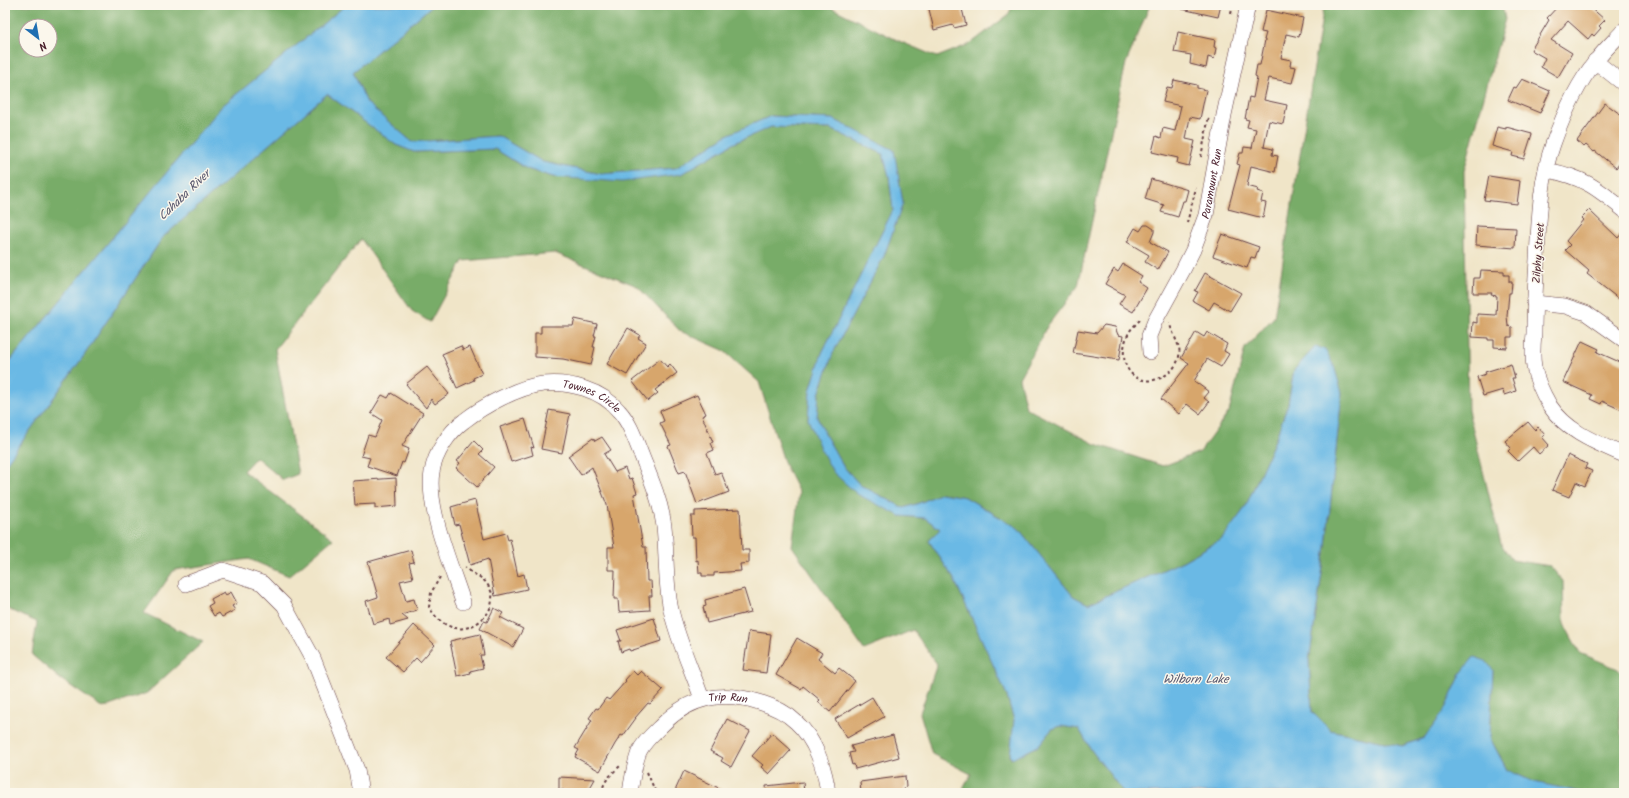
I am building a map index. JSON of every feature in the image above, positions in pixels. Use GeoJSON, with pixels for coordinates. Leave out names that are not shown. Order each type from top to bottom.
{"type":"FeatureCollection","features":[{"type":"Feature","properties":{"kind":"street","name":"Paramount Run"},"geometry":{"type":"LineString","coordinates":[[1150,352],[1150,336],[1155,321],[1193,250],[1206,215],[1224,115],[1248,5]]}},
{"type":"Feature","properties":{"kind":"street","name":"Zilphy Street"},"geometry":{"type":"LineString","coordinates":[[1624,30],[1595,61],[1580,83],[1552,146],[1541,207],[1534,302],[1534,367],[1541,388],[1551,407],[1559,418],[1581,435],[1624,455]]}},
{"type":"Feature","properties":{"kind":"street"},"geometry":{"type":"LineString","coordinates":[[1595,61],[1624,84]]}},
{"type":"Feature","properties":{"kind":"street"},"geometry":{"type":"LineString","coordinates":[[1547,170],[1582,180],[1597,188],[1624,210]]}},
{"type":"Feature","properties":{"kind":"street"},"geometry":{"type":"LineString","coordinates":[[1534,302],[1565,306],[1586,312],[1624,340]]}},
{"type":"Feature","properties":{"kind":"street","name":"Townes Circle"},"geometry":{"type":"LineString","coordinates":[[463,602],[435,516],[432,472],[437,456],[448,438],[463,421],[482,409],[521,389],[543,384],[568,384],[586,389],[606,398],[619,410],[631,428],[653,484],[661,506],[664,526],[671,611],[702,699]]}},
{"type":"Feature","properties":{"kind":"street"},"geometry":{"type":"LineString","coordinates":[[186,584],[223,570],[262,583],[284,605],[313,658],[357,770],[361,793]]}},
{"type":"Feature","properties":{"kind":"street","name":"Trip Run"},"geometry":{"type":"LineString","coordinates":[[630,793],[633,770],[640,750],[654,733],[668,718],[684,708],[702,699],[718,696],[733,696],[765,704],[784,712],[796,722],[808,736],[817,753],[823,770],[828,793]]}},
{"type":"Feature","properties":{"kind":"path"},"geometry":{"type":"LineString","coordinates":[[441,573],[440,578],[431,592],[429,607],[439,621],[447,626],[459,629],[469,628],[488,614],[492,594],[483,578],[470,572],[464,565]]}},
{"type":"Feature","properties":{"kind":"path"},"geometry":{"type":"LineString","coordinates":[[646,766],[656,793]]}},
{"type":"Feature","properties":{"kind":"green space"},"geometry":{"type":"Polygon","coordinates":[[[5,5],[346,5],[222,106],[5,367],[5,5]]]}},
{"type":"Feature","properties":{"kind":"green space"},"geometry":{"type":"Polygon","coordinates":[[[433,5],[826,5],[899,41],[937,57],[970,44],[1008,15],[1013,5],[1150,5],[1126,63],[1078,286],[1048,325],[1019,378],[1026,408],[1095,444],[1163,466],[1200,452],[1229,412],[1245,348],[1274,317],[1324,5],[1502,5],[1505,19],[1464,171],[1468,410],[1501,544],[1512,560],[1550,566],[1563,581],[1564,624],[1580,653],[1618,669],[1624,675],[1624,701],[1619,710],[1621,734],[1624,736],[1624,793],[1585,793],[1534,782],[1507,770],[1490,738],[1493,670],[1462,672],[1443,713],[1424,738],[1402,746],[1330,730],[1312,712],[1309,661],[1326,546],[1342,393],[1316,346],[1294,370],[1288,404],[1276,438],[1245,508],[1222,539],[1183,561],[1088,604],[1073,596],[1018,528],[965,497],[941,493],[922,502],[904,508],[860,485],[843,466],[817,417],[819,394],[833,353],[884,256],[903,203],[893,150],[833,119],[771,116],[727,135],[676,168],[601,174],[543,162],[498,136],[412,142],[367,103],[353,72],[433,5]]]}},
{"type":"Feature","properties":{"kind":"green space"},"geometry":{"type":"Polygon","coordinates":[[[327,94],[396,145],[414,152],[495,149],[527,169],[553,177],[681,174],[734,143],[770,127],[831,129],[883,154],[889,176],[893,210],[822,353],[810,391],[808,419],[833,472],[900,516],[925,518],[940,529],[929,541],[954,579],[1006,693],[1014,720],[1010,756],[1011,759],[1038,746],[1052,729],[1061,726],[1079,729],[1092,751],[1124,793],[961,793],[971,774],[932,754],[920,713],[937,664],[913,630],[864,650],[792,546],[799,493],[785,465],[759,382],[723,350],[680,331],[637,286],[555,253],[463,261],[430,322],[412,311],[361,239],[275,349],[298,474],[283,480],[256,457],[243,471],[333,539],[289,576],[249,559],[174,570],[144,613],[203,642],[147,693],[103,708],[59,678],[32,655],[37,622],[5,608],[5,465],[83,357],[163,237],[327,94]]]}},
{"type":"Feature","properties":{"kind":"water","name":"Wilborn Lake"},"geometry":{"type":"Polygon","coordinates":[[[346,5],[433,5],[353,72],[367,103],[412,142],[498,136],[543,162],[601,174],[676,168],[727,135],[771,116],[833,119],[894,150],[903,203],[884,256],[833,353],[819,394],[817,417],[843,466],[860,485],[904,508],[922,502],[941,493],[965,497],[1018,528],[1073,596],[1088,604],[1183,561],[1222,539],[1245,508],[1276,438],[1288,404],[1294,370],[1316,346],[1325,350],[1334,366],[1342,393],[1326,546],[1309,661],[1312,712],[1330,730],[1402,746],[1424,738],[1443,713],[1462,672],[1474,657],[1486,661],[1493,670],[1490,738],[1507,770],[1534,782],[1585,793],[1124,793],[1092,751],[1079,729],[1061,726],[1052,729],[1038,746],[1012,759],[1010,756],[1014,720],[1006,693],[954,579],[929,541],[940,529],[925,518],[900,516],[857,494],[833,472],[820,448],[808,419],[810,391],[822,353],[893,210],[889,176],[883,154],[831,129],[771,127],[734,143],[681,174],[622,182],[553,177],[527,169],[495,149],[414,152],[396,145],[327,94],[163,237],[83,357],[5,465],[5,367],[222,106],[346,5]]]}},
{"type":"Feature","properties":{"kind":"building"},"geometry":{"type":"Polygon","coordinates":[[[928,5],[961,5],[966,25],[954,28],[953,25],[934,30],[928,5]]]}},
{"type":"Feature","properties":{"kind":"building"},"geometry":{"type":"Polygon","coordinates":[[[1183,5],[1221,5],[1218,17],[1182,9],[1183,5]]]}},
{"type":"Feature","properties":{"kind":"building"},"geometry":{"type":"Polygon","coordinates":[[[1559,5],[1588,5],[1605,20],[1599,26],[1601,28],[1594,36],[1592,34],[1588,39],[1568,21],[1551,40],[1572,53],[1558,77],[1541,67],[1545,58],[1531,50],[1549,20],[1547,18],[1559,5]]]}},
{"type":"Feature","properties":{"kind":"building"},"geometry":{"type":"Polygon","coordinates":[[[1266,10],[1303,18],[1299,37],[1286,34],[1281,58],[1291,60],[1290,66],[1296,67],[1292,83],[1269,78],[1264,100],[1287,105],[1283,124],[1269,121],[1264,147],[1273,149],[1272,155],[1278,156],[1275,172],[1251,166],[1247,186],[1258,189],[1257,191],[1263,193],[1261,202],[1266,203],[1263,218],[1228,209],[1240,165],[1237,164],[1240,153],[1243,153],[1244,147],[1252,148],[1256,129],[1247,127],[1249,120],[1245,119],[1249,97],[1253,98],[1257,77],[1255,76],[1257,65],[1260,65],[1265,40],[1266,33],[1261,32],[1266,10]]]}},
{"type":"Feature","properties":{"kind":"building"},"geometry":{"type":"Polygon","coordinates":[[[1178,32],[1215,40],[1214,47],[1216,48],[1214,59],[1208,57],[1206,68],[1190,64],[1191,55],[1174,52],[1178,32]]]}},
{"type":"Feature","properties":{"kind":"building"},"geometry":{"type":"Polygon","coordinates":[[[1522,79],[1550,91],[1540,113],[1508,100],[1514,87],[1516,88],[1522,79]]]}},
{"type":"Feature","properties":{"kind":"building"},"geometry":{"type":"Polygon","coordinates":[[[1174,80],[1197,85],[1197,88],[1206,90],[1200,119],[1190,117],[1186,139],[1195,141],[1189,166],[1177,163],[1178,158],[1152,152],[1156,136],[1161,138],[1163,128],[1175,131],[1181,106],[1163,102],[1167,87],[1172,88],[1174,80]]]}},
{"type":"Feature","properties":{"kind":"building"},"geometry":{"type":"Polygon","coordinates":[[[1605,103],[1624,117],[1624,158],[1616,168],[1595,151],[1594,152],[1586,145],[1584,147],[1577,141],[1605,103]]]}},
{"type":"Feature","properties":{"kind":"building"},"geometry":{"type":"Polygon","coordinates":[[[1497,127],[1506,129],[1506,127],[1532,134],[1524,159],[1512,156],[1513,152],[1492,146],[1497,127]]]}},
{"type":"Feature","properties":{"kind":"building"},"geometry":{"type":"Polygon","coordinates":[[[1489,176],[1520,181],[1517,204],[1484,200],[1489,176]]]}},
{"type":"Feature","properties":{"kind":"building"},"geometry":{"type":"Polygon","coordinates":[[[1151,179],[1188,190],[1178,217],[1161,212],[1164,205],[1145,199],[1151,179]]]}},
{"type":"Feature","properties":{"kind":"building"},"geometry":{"type":"Polygon","coordinates":[[[1589,210],[1618,238],[1624,231],[1624,303],[1587,274],[1589,271],[1565,250],[1570,245],[1566,241],[1583,220],[1581,218],[1589,210]]]}},
{"type":"Feature","properties":{"kind":"building"},"geometry":{"type":"Polygon","coordinates":[[[1144,225],[1148,225],[1154,229],[1150,242],[1168,252],[1158,270],[1145,262],[1149,255],[1127,242],[1135,228],[1140,231],[1144,225]]]}},
{"type":"Feature","properties":{"kind":"building"},"geometry":{"type":"Polygon","coordinates":[[[1477,226],[1516,228],[1515,248],[1476,245],[1477,226]]]}},
{"type":"Feature","properties":{"kind":"building"},"geometry":{"type":"Polygon","coordinates":[[[1222,234],[1259,247],[1255,258],[1251,257],[1247,268],[1213,256],[1222,234]]]}},
{"type":"Feature","properties":{"kind":"building"},"geometry":{"type":"Polygon","coordinates":[[[1123,264],[1142,276],[1138,282],[1147,288],[1133,312],[1119,304],[1125,295],[1105,284],[1114,269],[1118,272],[1123,264]]]}},
{"type":"Feature","properties":{"kind":"building"},"geometry":{"type":"Polygon","coordinates":[[[1481,270],[1504,271],[1504,275],[1509,275],[1509,282],[1512,282],[1511,293],[1509,293],[1507,316],[1508,326],[1512,327],[1512,337],[1507,337],[1507,348],[1494,347],[1494,340],[1488,340],[1488,338],[1472,337],[1473,322],[1477,323],[1477,314],[1496,315],[1497,296],[1491,295],[1492,293],[1473,293],[1474,278],[1480,278],[1481,270]]]}},
{"type":"Feature","properties":{"kind":"building"},"geometry":{"type":"Polygon","coordinates":[[[1205,273],[1241,293],[1230,311],[1214,302],[1209,310],[1193,301],[1198,292],[1195,291],[1205,273]]]}},
{"type":"Feature","properties":{"kind":"building"},"geometry":{"type":"Polygon","coordinates":[[[575,319],[597,324],[593,347],[595,347],[591,365],[563,359],[535,357],[535,333],[541,333],[541,326],[573,326],[575,319]]]}},
{"type":"Feature","properties":{"kind":"building"},"geometry":{"type":"Polygon","coordinates":[[[1104,325],[1115,327],[1118,335],[1123,336],[1119,360],[1073,353],[1078,330],[1097,333],[1104,325]]]}},
{"type":"Feature","properties":{"kind":"building"},"geometry":{"type":"Polygon","coordinates":[[[628,328],[640,335],[638,338],[646,343],[627,375],[607,364],[628,328]]]}},
{"type":"Feature","properties":{"kind":"building"},"geometry":{"type":"Polygon","coordinates":[[[1196,332],[1204,337],[1207,332],[1227,344],[1224,351],[1229,354],[1221,367],[1207,359],[1194,381],[1209,392],[1204,398],[1209,402],[1200,414],[1187,404],[1179,414],[1161,399],[1189,363],[1181,358],[1196,332]]]}},
{"type":"Feature","properties":{"kind":"building"},"geometry":{"type":"Polygon","coordinates":[[[1582,341],[1599,349],[1597,352],[1624,364],[1624,411],[1602,401],[1601,404],[1590,399],[1592,395],[1563,382],[1582,341]]]}},
{"type":"Feature","properties":{"kind":"building"},"geometry":{"type":"Polygon","coordinates":[[[461,346],[463,350],[470,347],[482,374],[473,378],[474,380],[457,388],[442,354],[461,346]]]}},
{"type":"Feature","properties":{"kind":"building"},"geometry":{"type":"Polygon","coordinates":[[[660,359],[667,367],[670,364],[677,373],[655,390],[658,393],[648,401],[632,381],[660,359]]]}},
{"type":"Feature","properties":{"kind":"building"},"geometry":{"type":"Polygon","coordinates":[[[1511,364],[1515,378],[1512,378],[1516,391],[1504,395],[1503,390],[1483,396],[1477,377],[1486,374],[1485,372],[1511,364]]]}},
{"type":"Feature","properties":{"kind":"building"},"geometry":{"type":"Polygon","coordinates":[[[427,367],[449,394],[435,404],[431,399],[426,408],[406,384],[427,367]]]}},
{"type":"Feature","properties":{"kind":"building"},"geometry":{"type":"Polygon","coordinates":[[[391,393],[423,413],[402,446],[409,449],[397,476],[367,466],[370,458],[361,456],[368,435],[375,437],[382,420],[371,413],[382,395],[388,398],[391,393]]]}},
{"type":"Feature","properties":{"kind":"building"},"geometry":{"type":"Polygon","coordinates":[[[697,395],[706,414],[702,416],[713,442],[711,443],[714,450],[707,453],[715,474],[721,472],[729,492],[697,504],[685,471],[679,473],[668,446],[671,445],[660,423],[664,421],[660,411],[697,395]]]}},
{"type":"Feature","properties":{"kind":"building"},"geometry":{"type":"Polygon","coordinates":[[[549,410],[570,414],[562,453],[541,449],[549,410]]]}},
{"type":"Feature","properties":{"kind":"building"},"geometry":{"type":"Polygon","coordinates":[[[525,419],[534,448],[531,447],[533,455],[511,462],[500,427],[525,419]]]}},
{"type":"Feature","properties":{"kind":"building"},"geometry":{"type":"Polygon","coordinates":[[[1528,422],[1535,430],[1538,427],[1545,435],[1542,437],[1549,445],[1539,454],[1533,447],[1518,461],[1508,451],[1511,448],[1505,441],[1528,422]]]}},
{"type":"Feature","properties":{"kind":"building"},"geometry":{"type":"Polygon","coordinates":[[[602,437],[611,450],[604,454],[615,472],[625,468],[629,479],[632,478],[637,493],[634,494],[643,547],[646,547],[647,581],[651,581],[652,596],[649,596],[650,610],[619,612],[618,599],[614,599],[615,570],[608,570],[608,547],[614,547],[607,505],[592,467],[581,475],[568,456],[593,438],[595,441],[602,437]]]}},
{"type":"Feature","properties":{"kind":"building"},"geometry":{"type":"Polygon","coordinates":[[[474,441],[483,450],[479,454],[494,467],[477,487],[456,468],[460,463],[457,461],[474,441]]]}},
{"type":"Feature","properties":{"kind":"building"},"geometry":{"type":"Polygon","coordinates":[[[1568,455],[1587,464],[1585,468],[1592,471],[1585,486],[1576,482],[1569,497],[1552,490],[1568,455]]]}},
{"type":"Feature","properties":{"kind":"building"},"geometry":{"type":"Polygon","coordinates":[[[396,478],[397,506],[375,508],[375,504],[355,505],[353,481],[396,478]]]}},
{"type":"Feature","properties":{"kind":"building"},"geometry":{"type":"Polygon","coordinates":[[[475,500],[484,539],[506,533],[508,540],[510,539],[518,576],[524,574],[527,589],[495,596],[488,559],[470,565],[459,524],[455,525],[451,507],[475,500]]]}},
{"type":"Feature","properties":{"kind":"building"},"geometry":{"type":"Polygon","coordinates":[[[740,509],[742,550],[749,550],[749,563],[740,564],[741,571],[714,573],[714,576],[702,576],[702,573],[699,573],[698,560],[696,561],[695,537],[692,537],[691,516],[695,516],[695,511],[740,509]]]}},
{"type":"Feature","properties":{"kind":"building"},"geometry":{"type":"Polygon","coordinates":[[[411,550],[414,562],[409,563],[413,578],[400,581],[406,601],[414,599],[417,610],[402,615],[408,620],[390,625],[389,619],[373,624],[366,601],[378,597],[368,562],[411,550]]]}},
{"type":"Feature","properties":{"kind":"building"},"geometry":{"type":"Polygon","coordinates":[[[744,589],[751,612],[707,623],[703,607],[706,606],[705,600],[744,589]]]}},
{"type":"Feature","properties":{"kind":"building"},"geometry":{"type":"Polygon","coordinates":[[[224,592],[226,595],[231,592],[237,603],[232,606],[235,610],[222,617],[219,613],[214,616],[208,606],[213,603],[211,599],[224,592]]]}},
{"type":"Feature","properties":{"kind":"building"},"geometry":{"type":"Polygon","coordinates":[[[494,608],[503,613],[500,617],[523,629],[513,647],[480,629],[484,621],[487,622],[494,608]]]}},
{"type":"Feature","properties":{"kind":"building"},"geometry":{"type":"Polygon","coordinates":[[[654,618],[661,641],[630,651],[629,649],[621,652],[618,641],[621,641],[617,630],[654,618]]]}},
{"type":"Feature","properties":{"kind":"building"},"geometry":{"type":"Polygon","coordinates":[[[414,625],[435,645],[420,662],[416,658],[403,672],[386,657],[414,625]]]}},
{"type":"Feature","properties":{"kind":"building"},"geometry":{"type":"Polygon","coordinates":[[[749,631],[771,634],[766,673],[743,670],[749,631]]]}},
{"type":"Feature","properties":{"kind":"building"},"geometry":{"type":"Polygon","coordinates":[[[480,634],[484,655],[480,655],[483,668],[470,671],[471,673],[457,676],[450,641],[480,634]]]}},
{"type":"Feature","properties":{"kind":"building"},"geometry":{"type":"Polygon","coordinates":[[[797,638],[822,653],[818,659],[835,673],[839,668],[855,681],[830,712],[818,702],[820,700],[803,686],[801,689],[776,675],[797,638]]]}},
{"type":"Feature","properties":{"kind":"building"},"geometry":{"type":"Polygon","coordinates":[[[633,671],[637,675],[641,671],[663,690],[650,704],[648,703],[635,718],[623,736],[621,735],[600,771],[575,757],[579,750],[575,748],[592,720],[589,718],[596,708],[598,709],[606,698],[609,700],[633,671]]]}},
{"type":"Feature","properties":{"kind":"building"},"geometry":{"type":"Polygon","coordinates":[[[872,697],[884,717],[847,738],[835,719],[872,697]]]}},
{"type":"Feature","properties":{"kind":"building"},"geometry":{"type":"Polygon","coordinates":[[[727,719],[750,731],[731,767],[721,761],[723,758],[710,751],[727,719]]]}},
{"type":"Feature","properties":{"kind":"building"},"geometry":{"type":"Polygon","coordinates":[[[772,733],[791,750],[769,774],[761,767],[763,765],[752,756],[772,733]]]}},
{"type":"Feature","properties":{"kind":"building"},"geometry":{"type":"Polygon","coordinates":[[[893,735],[899,757],[855,769],[854,764],[852,765],[849,753],[854,752],[851,746],[893,735]]]}},
{"type":"Feature","properties":{"kind":"building"},"geometry":{"type":"Polygon","coordinates":[[[684,771],[729,793],[674,793],[684,771]]]}},
{"type":"Feature","properties":{"kind":"building"},"geometry":{"type":"Polygon","coordinates":[[[905,776],[906,787],[904,788],[904,793],[861,793],[860,782],[905,776]]]}},
{"type":"Feature","properties":{"kind":"building"},"geometry":{"type":"Polygon","coordinates":[[[559,777],[595,779],[587,793],[564,793],[564,790],[559,790],[559,777]]]}},
{"type":"Feature","properties":{"kind":"building"},"geometry":{"type":"Polygon","coordinates":[[[803,782],[804,793],[767,793],[766,786],[803,782]]]}},
{"type":"Feature","properties":{"kind":"water label","name":"Cahaba River"},"geometry":{"type":"Point","coordinates":[184,195]}}]}
